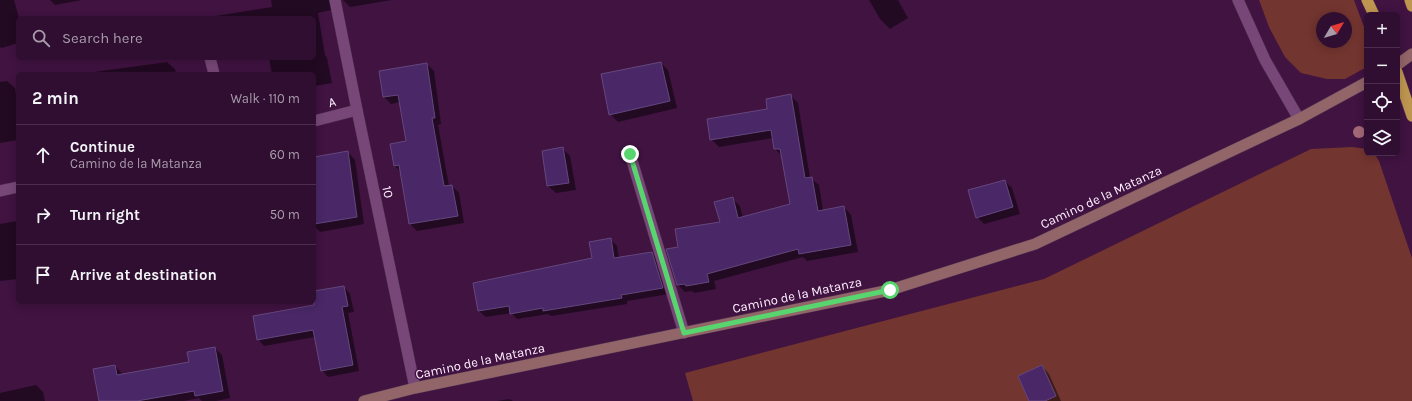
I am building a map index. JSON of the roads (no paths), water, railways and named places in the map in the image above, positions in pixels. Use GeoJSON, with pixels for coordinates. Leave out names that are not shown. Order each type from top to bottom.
{"type":"FeatureCollection","features":[{"type":"Feature","properties":{"kind":"highway"},"geometry":{"type":"LineString","coordinates":[[1368,0],[1373,12]]}},
{"type":"Feature","properties":{"kind":"highway"},"geometry":{"type":"LineString","coordinates":[[1410,0],[1412,6]]}},
{"type":"Feature","properties":{"kind":"highway"},"geometry":{"type":"LineString","coordinates":[[1400,81],[1412,116]]}},
{"type":"Feature","properties":{"kind":"main road"},"geometry":{"type":"LineString","coordinates":[[1400,63],[1412,54]]}},
{"type":"Feature","properties":{"kind":"main road","name":"Camino de la Matanza"},"geometry":{"type":"LineString","coordinates":[[364,401],[415,388],[890,290],[1035,244],[1299,119],[1364,84]]}},
{"type":"Feature","properties":{"kind":"street","name":"10"},"geometry":{"type":"LineString","coordinates":[[335,0],[356,110],[415,388]]}},
{"type":"Feature","properties":{"kind":"street"},"geometry":{"type":"LineString","coordinates":[[1238,0],[1265,60],[1299,119]]}},
{"type":"Feature","properties":{"kind":"street"},"geometry":{"type":"LineString","coordinates":[[210,60],[214,72]]}},
{"type":"Feature","properties":{"kind":"street","name":"A"},"geometry":{"type":"LineString","coordinates":[[316,120],[356,110]]}},
{"type":"Feature","properties":{"kind":"street"},"geometry":{"type":"LineString","coordinates":[[630,154],[684,333]]}},
{"type":"Feature","properties":{"kind":"street"},"geometry":{"type":"LineString","coordinates":[[0,190],[16,187]]}}]}
